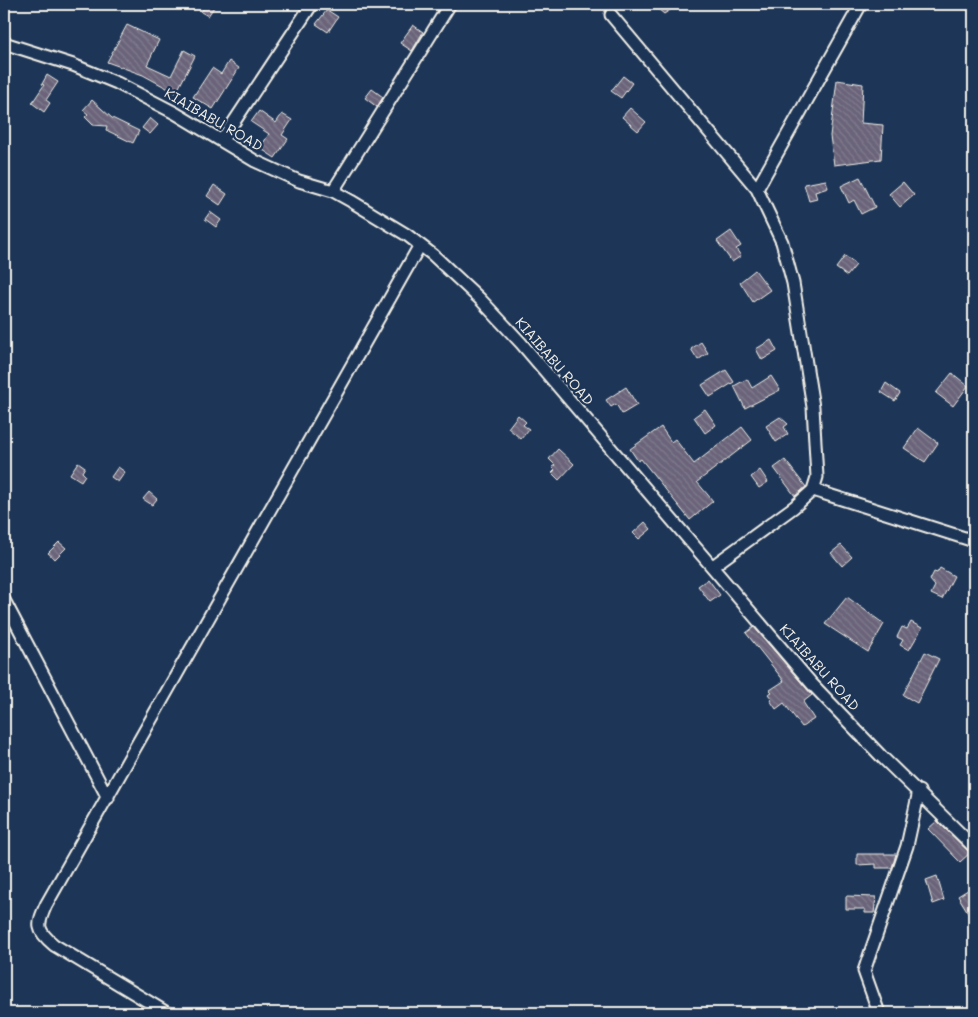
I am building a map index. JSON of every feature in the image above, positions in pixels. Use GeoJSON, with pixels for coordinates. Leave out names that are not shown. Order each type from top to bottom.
{"type":"FeatureCollection","features":[{"type":"Feature","properties":{"kind":"street"},"geometry":{"type":"LineString","coordinates":[[222,140],[312,4]]}},
{"type":"Feature","properties":{"kind":"street"},"geometry":{"type":"LineString","coordinates":[[333,191],[450,4]]}},
{"type":"Feature","properties":{"kind":"street"},"geometry":{"type":"LineString","coordinates":[[756,189],[862,4]]}},
{"type":"Feature","properties":{"kind":"street"},"geometry":{"type":"LineString","coordinates":[[611,15],[756,189],[782,242],[793,282],[816,433],[817,477],[813,490],[773,524],[713,566]]}},
{"type":"Feature","properties":{"kind":"street","name":"KIAIBABU ROAD"},"geometry":{"type":"LineString","coordinates":[[4,43],[73,65],[117,83],[222,140],[255,161],[300,181],[333,191],[378,216],[420,245],[459,279],[521,344],[713,566],[812,684],[881,756],[919,791],[974,847]]}},
{"type":"Feature","properties":{"kind":"street"},"geometry":{"type":"LineString","coordinates":[[167,1013],[54,945],[42,935],[39,922],[46,905],[420,245]]}},
{"type":"Feature","properties":{"kind":"street"},"geometry":{"type":"LineString","coordinates":[[813,490],[974,540]]}},
{"type":"Feature","properties":{"kind":"street"},"geometry":{"type":"LineString","coordinates":[[4,600],[108,798]]}},
{"type":"Feature","properties":{"kind":"street"},"geometry":{"type":"LineString","coordinates":[[879,1013],[864,971],[907,846],[919,791]]}},
{"type":"Feature","properties":{"kind":"building"},"geometry":{"type":"Polygon","coordinates":[[[207,4],[216,4],[208,16],[201,12],[207,4]]]}},
{"type":"Feature","properties":{"kind":"building"},"geometry":{"type":"Polygon","coordinates":[[[662,4],[679,4],[664,14],[658,9],[662,4]]]}},
{"type":"Feature","properties":{"kind":"building"},"geometry":{"type":"Polygon","coordinates":[[[327,10],[338,17],[328,32],[316,24],[327,10]]]}},
{"type":"Feature","properties":{"kind":"building"},"geometry":{"type":"Polygon","coordinates":[[[127,25],[159,40],[147,65],[171,76],[184,50],[195,56],[176,93],[143,75],[107,62],[127,25]]]}},
{"type":"Feature","properties":{"kind":"building"},"geometry":{"type":"Polygon","coordinates":[[[413,25],[423,32],[412,51],[400,43],[413,25]]]}},
{"type":"Feature","properties":{"kind":"building"},"geometry":{"type":"Polygon","coordinates":[[[229,61],[239,68],[213,109],[193,97],[212,68],[221,74],[229,61]]]}},
{"type":"Feature","properties":{"kind":"building"},"geometry":{"type":"Polygon","coordinates":[[[47,75],[58,82],[46,100],[50,103],[44,112],[32,103],[44,85],[42,84],[47,75]]]}},
{"type":"Feature","properties":{"kind":"building"},"geometry":{"type":"Polygon","coordinates":[[[623,76],[632,83],[621,98],[611,91],[623,76]]]}},
{"type":"Feature","properties":{"kind":"building"},"geometry":{"type":"Polygon","coordinates":[[[837,80],[863,84],[861,123],[883,125],[881,159],[834,165],[830,136],[837,80]]]}},
{"type":"Feature","properties":{"kind":"building"},"geometry":{"type":"Polygon","coordinates":[[[372,89],[383,97],[377,107],[365,98],[372,89]]]}},
{"type":"Feature","properties":{"kind":"building"},"geometry":{"type":"Polygon","coordinates":[[[92,100],[112,118],[139,131],[133,143],[106,130],[107,126],[93,125],[85,117],[88,114],[83,110],[92,100]]]}},
{"type":"Feature","properties":{"kind":"building"},"geometry":{"type":"Polygon","coordinates":[[[630,108],[646,122],[638,131],[622,117],[630,108]]]}},
{"type":"Feature","properties":{"kind":"building"},"geometry":{"type":"Polygon","coordinates":[[[259,111],[276,123],[282,114],[292,120],[282,135],[288,139],[275,158],[260,148],[269,134],[251,122],[259,111]]]}},
{"type":"Feature","properties":{"kind":"building"},"geometry":{"type":"Polygon","coordinates":[[[150,118],[158,125],[150,134],[142,128],[150,118]]]}},
{"type":"Feature","properties":{"kind":"building"},"geometry":{"type":"Polygon","coordinates":[[[860,177],[875,207],[861,214],[854,200],[849,203],[841,186],[860,177]]]}},
{"type":"Feature","properties":{"kind":"building"},"geometry":{"type":"Polygon","coordinates":[[[826,180],[828,188],[815,192],[817,199],[809,201],[804,184],[826,180]]]}},
{"type":"Feature","properties":{"kind":"building"},"geometry":{"type":"Polygon","coordinates":[[[903,182],[914,195],[900,207],[889,194],[903,182]]]}},
{"type":"Feature","properties":{"kind":"building"},"geometry":{"type":"Polygon","coordinates":[[[214,185],[227,194],[220,205],[207,196],[214,185]]]}},
{"type":"Feature","properties":{"kind":"building"},"geometry":{"type":"Polygon","coordinates":[[[210,212],[221,220],[216,227],[205,219],[210,212]]]}},
{"type":"Feature","properties":{"kind":"building"},"geometry":{"type":"Polygon","coordinates":[[[731,231],[741,246],[736,249],[741,256],[732,262],[717,241],[731,231]]]}},
{"type":"Feature","properties":{"kind":"building"},"geometry":{"type":"Polygon","coordinates":[[[845,256],[856,265],[847,276],[836,268],[845,256]]]}},
{"type":"Feature","properties":{"kind":"building"},"geometry":{"type":"Polygon","coordinates":[[[755,270],[770,290],[753,302],[740,282],[755,270]]]}},
{"type":"Feature","properties":{"kind":"building"},"geometry":{"type":"Polygon","coordinates":[[[771,340],[777,351],[762,360],[756,349],[771,340]]]}},
{"type":"Feature","properties":{"kind":"building"},"geometry":{"type":"Polygon","coordinates":[[[701,342],[708,353],[698,360],[691,349],[701,342]]]}},
{"type":"Feature","properties":{"kind":"building"},"geometry":{"type":"Polygon","coordinates":[[[726,370],[734,382],[710,397],[702,385],[726,370]]]}},
{"type":"Feature","properties":{"kind":"building"},"geometry":{"type":"Polygon","coordinates":[[[952,373],[968,386],[953,406],[936,393],[952,373]]]}},
{"type":"Feature","properties":{"kind":"building"},"geometry":{"type":"Polygon","coordinates":[[[771,376],[780,390],[745,408],[734,386],[747,379],[752,388],[771,376]]]}},
{"type":"Feature","properties":{"kind":"building"},"geometry":{"type":"Polygon","coordinates":[[[886,383],[900,393],[895,401],[881,392],[886,383]]]}},
{"type":"Feature","properties":{"kind":"building"},"geometry":{"type":"Polygon","coordinates":[[[626,387],[637,405],[622,414],[616,404],[611,407],[606,400],[626,387]]]}},
{"type":"Feature","properties":{"kind":"building"},"geometry":{"type":"Polygon","coordinates":[[[705,409],[716,425],[705,433],[694,417],[705,409]]]}},
{"type":"Feature","properties":{"kind":"building"},"geometry":{"type":"Polygon","coordinates":[[[518,415],[526,422],[523,425],[529,429],[521,439],[508,428],[518,415]]]}},
{"type":"Feature","properties":{"kind":"building"},"geometry":{"type":"Polygon","coordinates":[[[780,417],[788,424],[784,427],[788,434],[776,442],[766,426],[780,417]]]}},
{"type":"Feature","properties":{"kind":"building"},"geometry":{"type":"Polygon","coordinates":[[[661,427],[671,442],[675,439],[694,464],[742,427],[752,440],[697,482],[713,501],[690,520],[641,459],[638,461],[630,449],[661,427]]]}},
{"type":"Feature","properties":{"kind":"building"},"geometry":{"type":"Polygon","coordinates":[[[918,428],[938,443],[925,462],[904,448],[918,428]]]}},
{"type":"Feature","properties":{"kind":"building"},"geometry":{"type":"Polygon","coordinates":[[[558,449],[574,464],[559,480],[552,473],[555,470],[552,467],[555,465],[549,459],[558,449]]]}},
{"type":"Feature","properties":{"kind":"building"},"geometry":{"type":"Polygon","coordinates":[[[785,460],[806,487],[795,496],[774,468],[785,460]]]}},
{"type":"Feature","properties":{"kind":"building"},"geometry":{"type":"Polygon","coordinates":[[[78,462],[85,467],[82,472],[85,475],[81,481],[70,474],[78,462]]]}},
{"type":"Feature","properties":{"kind":"building"},"geometry":{"type":"Polygon","coordinates":[[[118,467],[125,472],[118,482],[111,477],[118,467]]]}},
{"type":"Feature","properties":{"kind":"building"},"geometry":{"type":"Polygon","coordinates":[[[760,470],[768,482],[759,488],[751,477],[760,470]]]}},
{"type":"Feature","properties":{"kind":"building"},"geometry":{"type":"Polygon","coordinates":[[[149,492],[157,499],[152,505],[143,499],[149,492]]]}},
{"type":"Feature","properties":{"kind":"building"},"geometry":{"type":"Polygon","coordinates":[[[645,522],[651,529],[639,539],[633,533],[645,522]]]}},
{"type":"Feature","properties":{"kind":"building"},"geometry":{"type":"Polygon","coordinates":[[[59,542],[66,548],[55,559],[48,553],[59,542]]]}},
{"type":"Feature","properties":{"kind":"building"},"geometry":{"type":"Polygon","coordinates":[[[841,545],[852,557],[842,566],[831,553],[841,545]]]}},
{"type":"Feature","properties":{"kind":"building"},"geometry":{"type":"Polygon","coordinates":[[[940,568],[954,576],[942,599],[931,594],[935,586],[930,580],[934,572],[937,573],[940,568]]]}},
{"type":"Feature","properties":{"kind":"building"},"geometry":{"type":"Polygon","coordinates":[[[708,579],[720,595],[710,602],[698,586],[708,579]]]}},
{"type":"Feature","properties":{"kind":"building"},"geometry":{"type":"Polygon","coordinates":[[[847,597],[884,624],[868,652],[825,624],[847,597]]]}},
{"type":"Feature","properties":{"kind":"building"},"geometry":{"type":"Polygon","coordinates":[[[911,622],[922,628],[909,650],[900,645],[903,640],[897,637],[902,627],[907,629],[911,622]]]}},
{"type":"Feature","properties":{"kind":"building"},"geometry":{"type":"Polygon","coordinates":[[[754,627],[812,695],[803,702],[814,719],[802,727],[784,703],[776,709],[770,700],[772,699],[768,694],[772,692],[770,690],[784,681],[746,633],[754,627]]]}},
{"type":"Feature","properties":{"kind":"building"},"geometry":{"type":"Polygon","coordinates":[[[925,652],[939,659],[917,703],[903,695],[925,652]]]}},
{"type":"Feature","properties":{"kind":"building"},"geometry":{"type":"Polygon","coordinates":[[[937,821],[970,853],[960,862],[928,829],[937,821]]]}},
{"type":"Feature","properties":{"kind":"building"},"geometry":{"type":"Polygon","coordinates":[[[857,854],[896,854],[892,868],[876,868],[876,864],[857,865],[857,854]]]}},
{"type":"Feature","properties":{"kind":"building"},"geometry":{"type":"Polygon","coordinates":[[[937,876],[944,900],[933,904],[926,880],[937,876]]]}},
{"type":"Feature","properties":{"kind":"building"},"geometry":{"type":"Polygon","coordinates":[[[971,888],[974,893],[974,922],[958,896],[971,888]]]}},
{"type":"Feature","properties":{"kind":"building"},"geometry":{"type":"Polygon","coordinates":[[[846,896],[876,897],[874,913],[865,913],[865,909],[846,909],[846,896]]]}}]}
